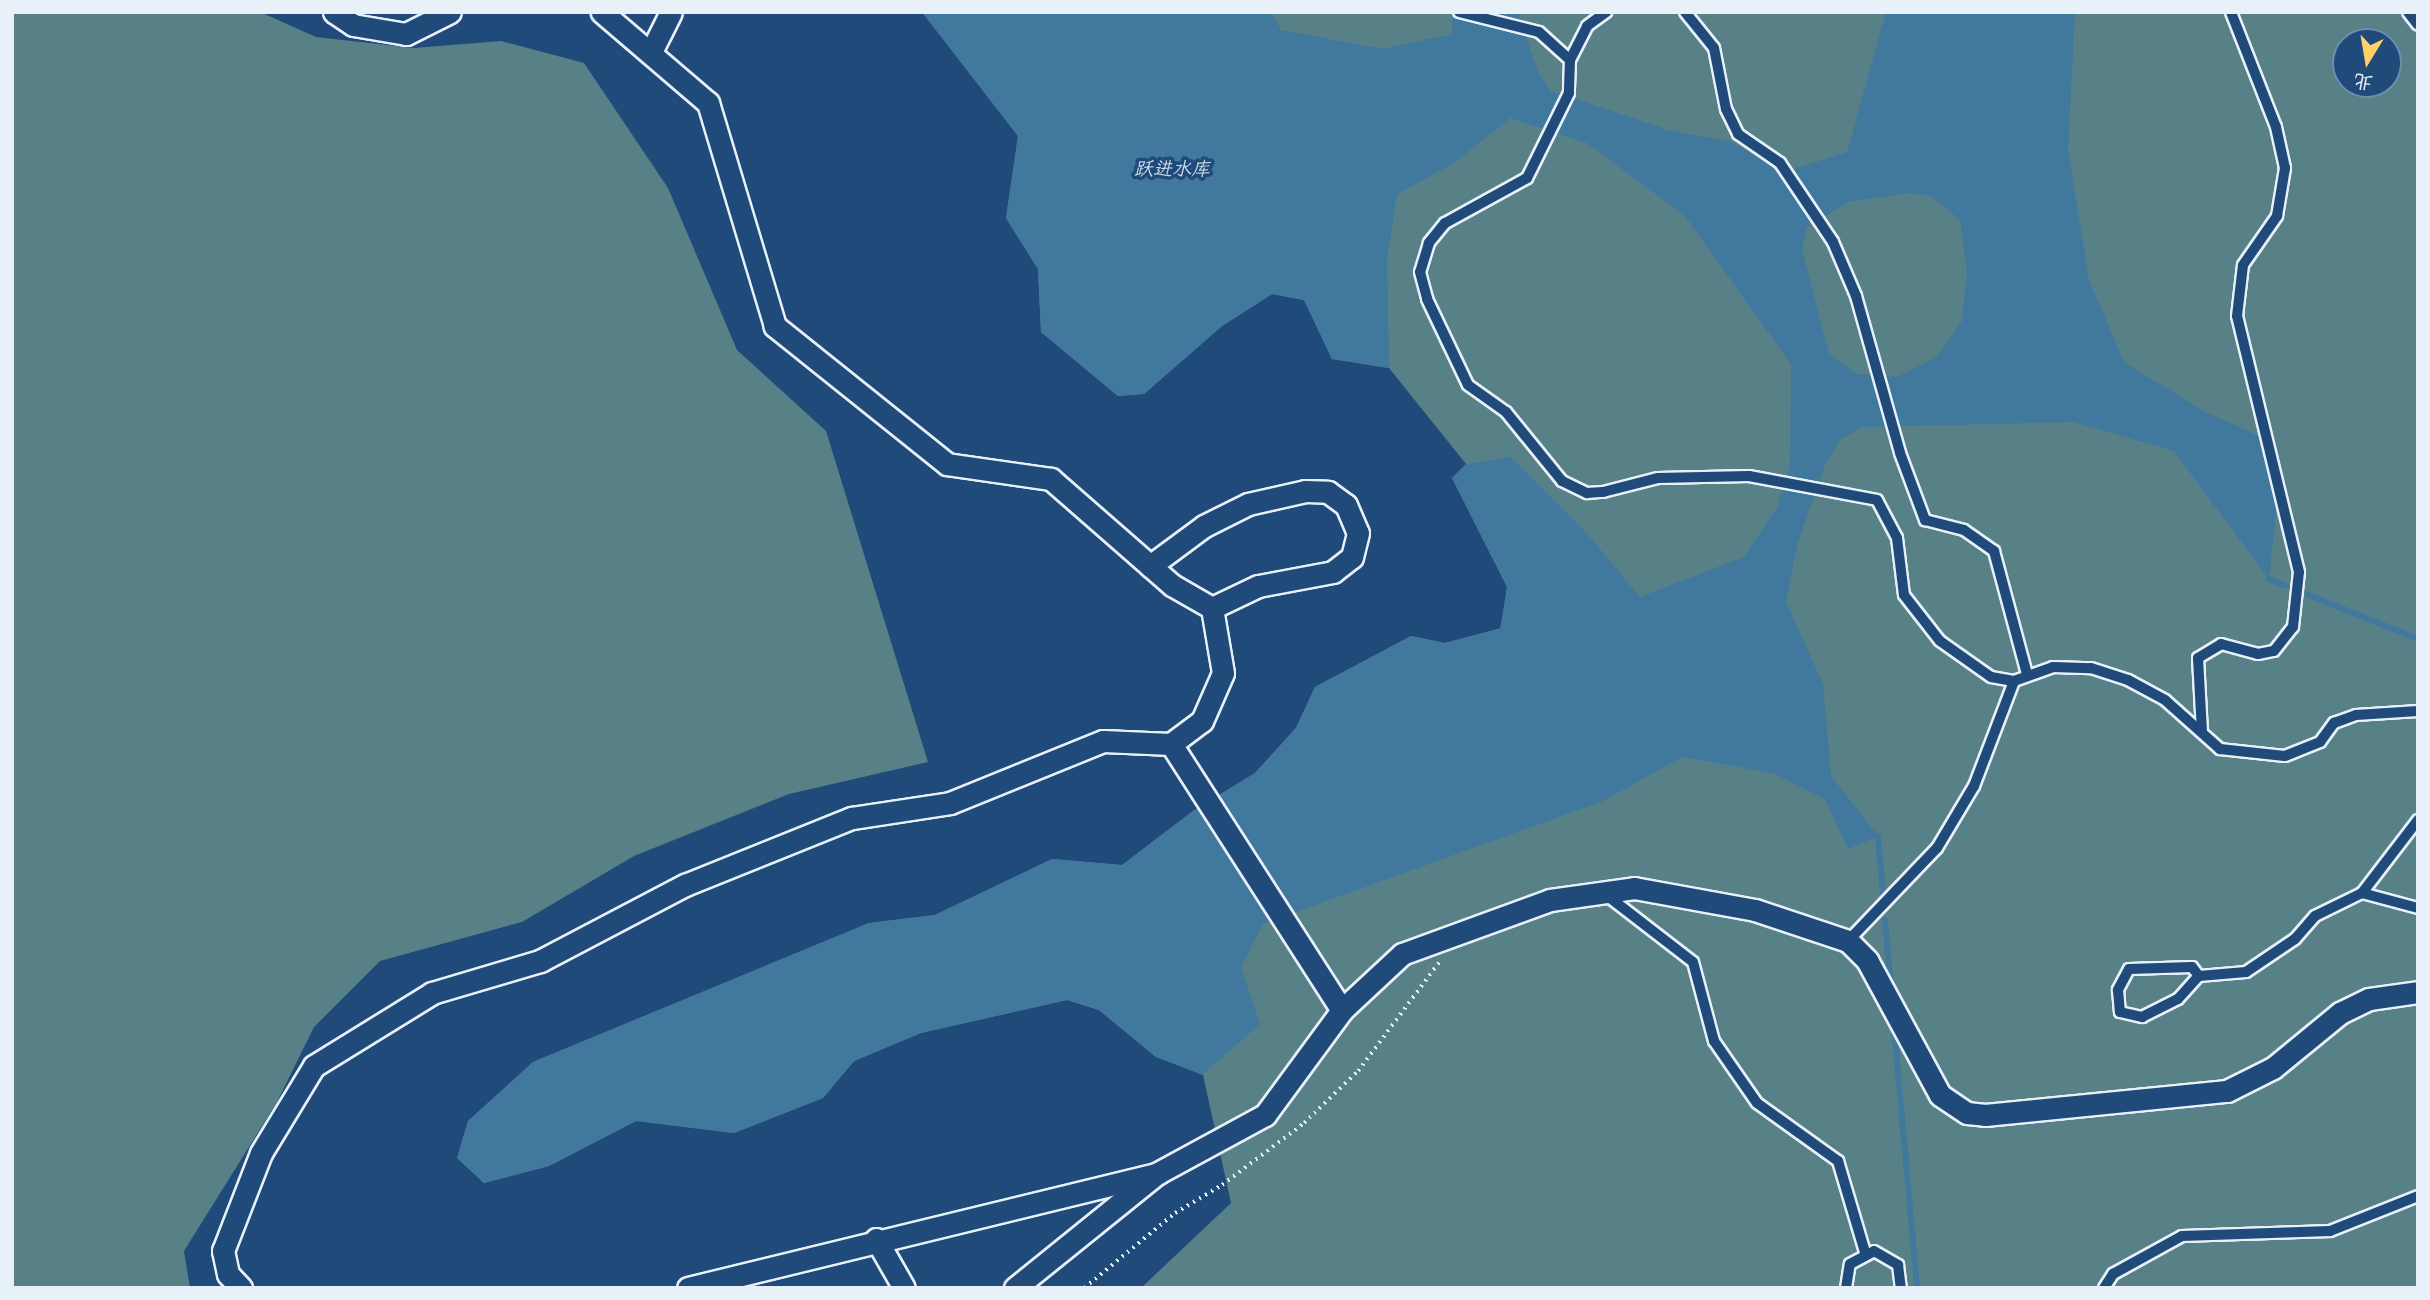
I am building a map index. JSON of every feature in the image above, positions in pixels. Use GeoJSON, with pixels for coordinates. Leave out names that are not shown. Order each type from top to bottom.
{"type":"FeatureCollection","features":[{"type":"Feature","properties":{"kind":"street"},"geometry":{"type":"LineString","coordinates":[[334,12],[353,25],[407,34],[450,12]]}},
{"type":"Feature","properties":{"kind":"street"},"geometry":{"type":"LineString","coordinates":[[241,1288],[228,1274],[223,1251],[261,1153],[314,1066],[432,993],[540,961],[685,885],[852,818],[950,803],[1103,741],[1171,744],[1202,721],[1223,673],[1212,608],[1150,566],[1051,479],[947,464],[775,326],[708,103],[652,50],[602,12]]}},
{"type":"Feature","properties":{"kind":"street"},"geometry":{"type":"LineString","coordinates":[[652,50],[671,12]]}},
{"type":"Feature","properties":{"kind":"street"},"geometry":{"type":"LineString","coordinates":[[1150,566],[1204,526],[1248,505],[1305,491],[1328,492],[1346,505],[1358,533],[1352,557],[1333,572],[1258,586],[1212,608]]}},
{"type":"Feature","properties":{"kind":"street"},"geometry":{"type":"LineString","coordinates":[[1171,744],[1342,1010]]}},
{"type":"Feature","properties":{"kind":"street"},"geometry":{"type":"LineString","coordinates":[[1015,1288],[1158,1173],[1265,1115],[1342,1010],[1402,954],[1550,900],[1634,888],[1755,910],[1848,941],[1867,960],[1940,1096],[1967,1113],[1984,1115],[2227,1091],[2273,1068],[2340,1013],[2369,999],[2418,992]]}},
{"type":"Feature","properties":{"kind":"street"},"geometry":{"type":"LineString","coordinates":[[688,1288],[876,1239],[1158,1173]]}},
{"type":"Feature","properties":{"kind":"street"},"geometry":{"type":"LineString","coordinates":[[876,1239],[904,1288]]}},
{"type":"Feature","properties":{"kind":"lane"},"geometry":{"type":"LineString","coordinates":[[1459,12],[1539,32],[1570,60]]}},
{"type":"Feature","properties":{"kind":"lane"},"geometry":{"type":"LineString","coordinates":[[1606,12],[1587,26],[1570,60],[1569,93],[1539,160],[1519,184],[1445,223],[1424,254],[1420,272],[1427,299],[1468,385],[1506,412],[1562,481],[1587,493],[1658,478],[1749,476],[1858,492],[1877,500],[1893,526],[1901,582],[1920,620],[1991,677],[2014,681],[2027,674],[2053,667],[2091,668],[2128,680],[2165,700],[2220,749],[2285,756],[2320,742],[2334,723],[2356,715],[2418,711]]}},
{"type":"Feature","properties":{"kind":"lane"},"geometry":{"type":"LineString","coordinates":[[1685,12],[1714,48],[1726,109],[1738,134],[1780,163],[1833,242],[1871,348],[1900,453],[1925,520],[1964,530],[1994,551],[2027,674]]}},
{"type":"Feature","properties":{"kind":"lane"},"geometry":{"type":"LineString","coordinates":[[2202,732],[2198,658],[2221,644],[2258,654],[2274,651],[2293,627],[2299,572],[2237,316],[2243,265],[2277,216],[2284,168],[2276,127],[2231,12]]}},
{"type":"Feature","properties":{"kind":"lane"},"geometry":{"type":"LineString","coordinates":[[2408,12],[2418,25]]}},
{"type":"Feature","properties":{"kind":"lane"},"geometry":{"type":"LineString","coordinates":[[1848,941],[1937,848],[1974,786],[2014,681]]}},
{"type":"Feature","properties":{"kind":"lane"},"geometry":{"type":"LineString","coordinates":[[2199,976],[2192,967],[2129,970],[2118,990],[2120,1012],[2142,1017],[2178,999],[2199,976],[2246,972],[2295,939],[2315,916],[2362,893],[2418,820]]}},
{"type":"Feature","properties":{"kind":"lane"},"geometry":{"type":"LineString","coordinates":[[1602,892],[1693,962],[1714,1041],[1757,1103],[1838,1161],[1865,1252]]}},
{"type":"Feature","properties":{"kind":"lane"},"geometry":{"type":"LineString","coordinates":[[2362,893],[2418,908]]}},
{"type":"Feature","properties":{"kind":"lane"},"geometry":{"type":"LineString","coordinates":[[2104,1288],[2113,1274],[2182,1236],[2330,1231],[2418,1196]]}},
{"type":"Feature","properties":{"kind":"lane"},"geometry":{"type":"LineString","coordinates":[[1846,1288],[1850,1264],[1865,1252]]}},
{"type":"Feature","properties":{"kind":"lane"},"geometry":{"type":"LineString","coordinates":[[1865,1252],[1892,1258],[1902,1273],[1901,1288]]}},
{"type":"Feature","properties":{"kind":"green space"},"geometry":{"type":"Polygon","coordinates":[[[12,12],[260,12],[316,37],[414,48],[501,41],[584,63],[668,188],[737,350],[826,431],[928,762],[789,794],[634,856],[522,922],[380,961],[314,1027],[277,1102],[184,1251],[190,1288],[12,1288],[12,12]]]}},
{"type":"Feature","properties":{"kind":"green space"},"geometry":{"type":"Polygon","coordinates":[[[922,12],[2418,12],[2418,1288],[1141,1288],[1231,1203],[1203,1075],[1156,1057],[1099,1010],[1067,1000],[921,1033],[854,1061],[823,1098],[734,1133],[636,1121],[549,1166],[484,1183],[457,1158],[468,1121],[533,1062],[869,923],[935,915],[1052,859],[1122,865],[1193,811],[1255,773],[1296,728],[1315,687],[1411,636],[1445,643],[1501,628],[1507,587],[1452,478],[1466,464],[1389,368],[1332,359],[1304,300],[1272,294],[1222,326],[1144,394],[1118,396],[1041,332],[1038,269],[1006,218],[1018,136],[922,12]]]}},
{"type":"Feature","properties":{"kind":"water","name":"跃进水库"},"geometry":{"type":"Polygon","coordinates":[[[922,12],[1272,12],[1281,30],[1382,49],[1452,34],[1453,12],[1518,12],[1538,72],[1551,91],[1668,130],[1731,142],[1785,172],[1847,152],[1886,12],[2075,12],[2068,150],[2089,280],[2124,362],[2205,412],[2264,438],[2276,510],[2269,579],[2174,451],[2073,422],[1862,427],[1840,440],[1826,462],[1797,545],[1786,602],[1823,684],[1831,776],[1878,836],[1848,849],[1825,799],[1773,773],[1682,757],[1603,801],[1263,924],[1241,967],[1260,1024],[1203,1074],[1156,1057],[1099,1010],[1067,1000],[921,1033],[854,1061],[823,1098],[734,1133],[636,1121],[549,1166],[484,1183],[457,1158],[468,1121],[533,1062],[869,923],[935,915],[1052,859],[1122,865],[1193,811],[1255,773],[1296,728],[1315,687],[1411,636],[1445,643],[1500,629],[1507,587],[1452,478],[1466,464],[1511,457],[1584,530],[1640,597],[1744,557],[1777,508],[1790,464],[1791,364],[1685,216],[1587,143],[1510,118],[1454,163],[1397,194],[1387,259],[1389,368],[1332,359],[1304,300],[1272,294],[1222,326],[1144,394],[1118,396],[1041,332],[1038,269],[1006,218],[1018,136],[922,12]],[[1908,193],[1849,202],[1807,227],[1802,250],[1829,354],[1857,374],[1897,377],[1937,357],[1962,321],[1967,272],[1960,220],[1931,196],[1908,193]]]}},
{"type":"Feature","properties":{"kind":"waterway"},"geometry":{"type":"LineString","coordinates":[[2269,579],[2286,586]]}},
{"type":"Feature","properties":{"kind":"waterway"},"geometry":{"type":"LineString","coordinates":[[2308,595],[2418,639]]}},
{"type":"Feature","properties":{"kind":"waterway"},"geometry":{"type":"LineString","coordinates":[[1878,836],[1883,894]]}},
{"type":"Feature","properties":{"kind":"waterway"},"geometry":{"type":"LineString","coordinates":[[1885,920],[1891,988]]}},
{"type":"Feature","properties":{"kind":"waterway"},"geometry":{"type":"LineString","coordinates":[[1894,1028],[1917,1288]]}}]}
